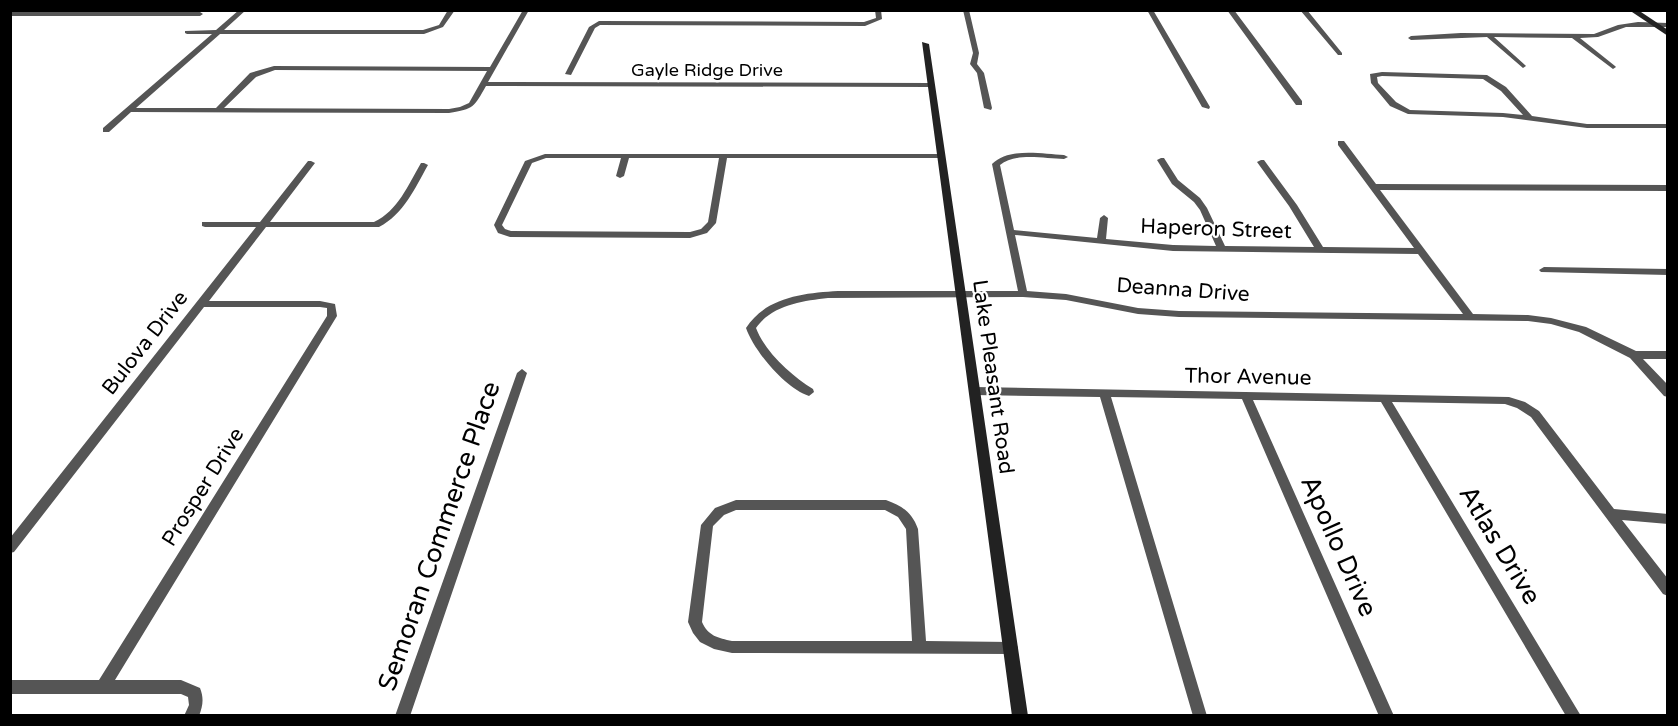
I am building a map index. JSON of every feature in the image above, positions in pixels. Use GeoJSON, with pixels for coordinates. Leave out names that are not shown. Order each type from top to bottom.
{"type":"FeatureCollection","features":[{"type":"Feature","properties":{"kind":"street"},"geometry":{"type":"LineString","coordinates":[[106,130],[243,10]]}},
{"type":"Feature","properties":{"kind":"street"},"geometry":{"type":"LineString","coordinates":[[187,32],[424,33],[441,26],[452,10]]}},
{"type":"Feature","properties":{"kind":"street"},"geometry":{"type":"LineString","coordinates":[[129,110],[449,111],[462,109],[472,104],[526,10]]}},
{"type":"Feature","properties":{"kind":"street"},"geometry":{"type":"LineString","coordinates":[[569,74],[592,27],[599,23],[739,20],[865,24],[879,19],[878,10]]}},
{"type":"Feature","properties":{"kind":"street"},"geometry":{"type":"LineString","coordinates":[[966,10],[976,53],[973,63],[980,73],[988,108]]}},
{"type":"Feature","properties":{"kind":"street"},"geometry":{"type":"LineString","coordinates":[[1150,10],[1206,107]]}},
{"type":"Feature","properties":{"kind":"street"},"geometry":{"type":"LineString","coordinates":[[1230,10],[1299,103]]}},
{"type":"Feature","properties":{"kind":"street"},"geometry":{"type":"LineString","coordinates":[[1303,10],[1340,54]]}},
{"type":"Feature","properties":{"kind":"street"},"geometry":{"type":"LineString","coordinates":[[1632,10],[1668,34]]}},
{"type":"Feature","properties":{"kind":"street"},"geometry":{"type":"LineString","coordinates":[[10,14],[200,14]]}},
{"type":"Feature","properties":{"kind":"street"},"geometry":{"type":"LineString","coordinates":[[1411,38],[1603,35],[1612,29],[1626,26],[1668,26]]}},
{"type":"Feature","properties":{"kind":"street"},"geometry":{"type":"LineString","coordinates":[[1488,35],[1523,66]]}},
{"type":"Feature","properties":{"kind":"street"},"geometry":{"type":"LineString","coordinates":[[1573,36],[1613,67]]}},
{"type":"Feature","properties":{"kind":"street","name":"Lake Pleasant Road"},"geometry":{"type":"LineString","coordinates":[[925,44],[1020,716]]}},
{"type":"Feature","properties":{"kind":"street"},"geometry":{"type":"LineString","coordinates":[[218,110],[253,75],[273,68],[492,69]]}},
{"type":"Feature","properties":{"kind":"street"},"geometry":{"type":"LineString","coordinates":[[1528,118],[1518,103],[1497,82],[1484,77],[1382,74],[1373,76],[1375,83],[1393,104],[1408,112],[1528,118],[1587,126],[1668,126]]}},
{"type":"Feature","properties":{"kind":"street","name":"Gayle Ridge Drive"},"geometry":{"type":"LineString","coordinates":[[483,84],[930,85]]}},
{"type":"Feature","properties":{"kind":"street"},"geometry":{"type":"LineString","coordinates":[[1341,143],[1471,318]]}},
{"type":"Feature","properties":{"kind":"street"},"geometry":{"type":"LineString","coordinates":[[723,156],[712,223],[704,231],[690,235],[510,234],[501,231],[498,225],[529,161],[545,156],[723,156],[941,156]]}},
{"type":"Feature","properties":{"kind":"street"},"geometry":{"type":"LineString","coordinates":[[620,176],[626,156]]}},
{"type":"Feature","properties":{"kind":"street"},"geometry":{"type":"LineString","coordinates":[[1023,294],[996,164],[1000,159],[1010,156],[1064,157]]}},
{"type":"Feature","properties":{"kind":"street"},"geometry":{"type":"LineString","coordinates":[[1161,160],[1175,183],[1197,200],[1204,210],[1222,249]]}},
{"type":"Feature","properties":{"kind":"street"},"geometry":{"type":"LineString","coordinates":[[1261,162],[1293,205],[1320,250]]}},
{"type":"Feature","properties":{"kind":"street","name":"Bulova Drive"},"geometry":{"type":"LineString","coordinates":[[10,548],[311,164]]}},
{"type":"Feature","properties":{"kind":"street"},"geometry":{"type":"LineString","coordinates":[[205,224],[365,226],[384,222],[393,214],[424,165]]}},
{"type":"Feature","properties":{"kind":"street"},"geometry":{"type":"LineString","coordinates":[[1374,187],[1668,188]]}},
{"type":"Feature","properties":{"kind":"street"},"geometry":{"type":"LineString","coordinates":[[1101,240],[1104,218]]}},
{"type":"Feature","properties":{"kind":"street","name":"Haperon Street"},"geometry":{"type":"LineString","coordinates":[[1010,232],[1053,233],[1137,246],[1422,251]]}},
{"type":"Feature","properties":{"kind":"street"},"geometry":{"type":"LineString","coordinates":[[1544,270],[1668,272]]}},
{"type":"Feature","properties":{"kind":"street","name":"Deanna Drive"},"geometry":{"type":"LineString","coordinates":[[809,392],[789,379],[752,334],[751,328],[754,322],[767,311],[810,296],[1023,294],[1066,297],[1138,311],[1179,314],[1528,318],[1582,329],[1634,355],[1668,355]]}},
{"type":"Feature","properties":{"kind":"street","name":"Prosper Drive"},"geometry":{"type":"LineString","coordinates":[[103,687],[332,316],[332,306],[320,304],[200,304]]}},
{"type":"Feature","properties":{"kind":"street"},"geometry":{"type":"LineString","coordinates":[[1634,355],[1668,393]]}},
{"type":"Feature","properties":{"kind":"street","name":"Semoran Commerce Place"},"geometry":{"type":"LineString","coordinates":[[402,716],[522,373]]}},
{"type":"Feature","properties":{"kind":"street","name":"Thor Avenue"},"geometry":{"type":"LineString","coordinates":[[974,392],[1505,400],[1521,405],[1535,414],[1611,514]]}},
{"type":"Feature","properties":{"kind":"street"},"geometry":{"type":"LineString","coordinates":[[1105,394],[1200,716]]}},
{"type":"Feature","properties":{"kind":"street","name":"Apollo Drive"},"geometry":{"type":"LineString","coordinates":[[1246,396],[1387,716]]}},
{"type":"Feature","properties":{"kind":"street","name":"Atlas Drive"},"geometry":{"type":"LineString","coordinates":[[1384,398],[1574,716]]}},
{"type":"Feature","properties":{"kind":"street"},"geometry":{"type":"LineString","coordinates":[[919,648],[912,529],[909,519],[899,510],[886,505],[736,505],[725,507],[714,514],[707,525],[695,622],[699,635],[712,644],[732,647],[919,648],[1011,648]]}},
{"type":"Feature","properties":{"kind":"street"},"geometry":{"type":"LineString","coordinates":[[1611,514],[1668,519]]}},
{"type":"Feature","properties":{"kind":"street"},"geometry":{"type":"LineString","coordinates":[[1611,514],[1668,590]]}},
{"type":"Feature","properties":{"kind":"street"},"geometry":{"type":"LineString","coordinates":[[10,687],[181,687],[195,693],[196,705],[191,716]]}}]}
